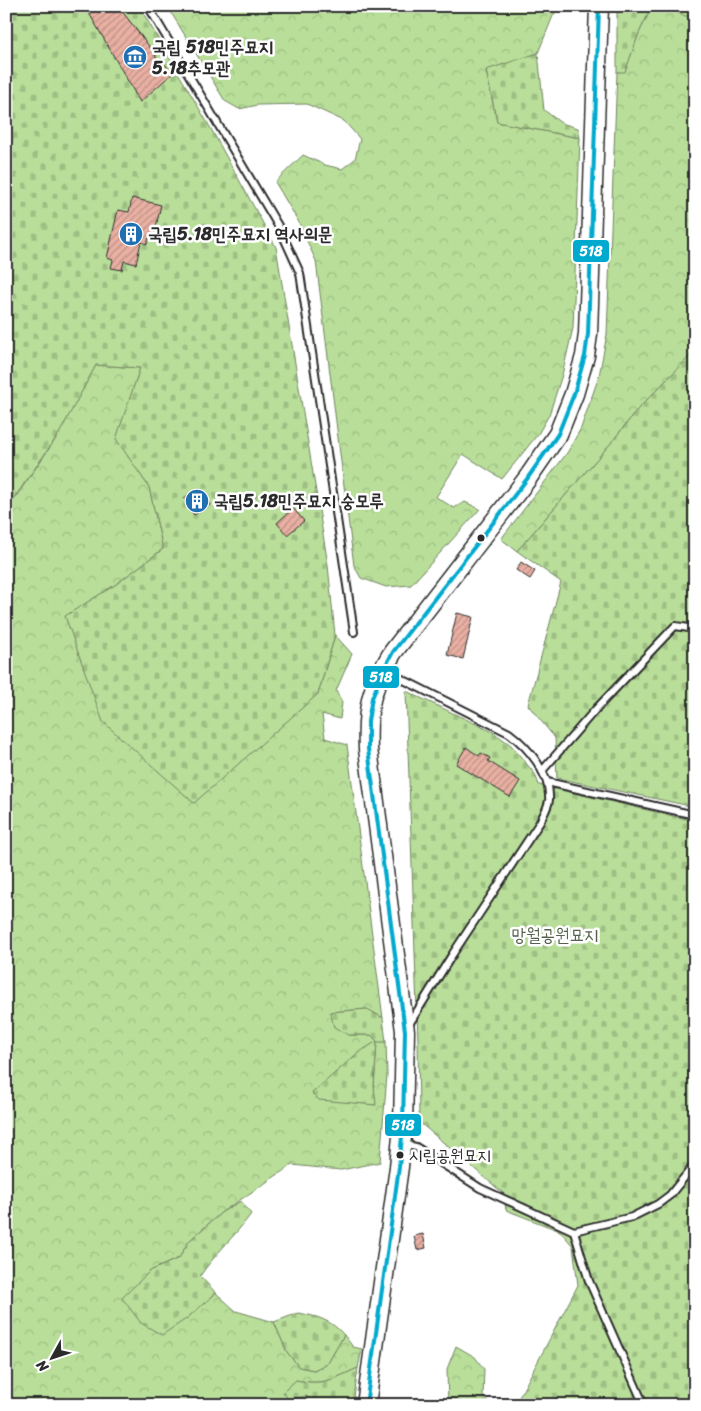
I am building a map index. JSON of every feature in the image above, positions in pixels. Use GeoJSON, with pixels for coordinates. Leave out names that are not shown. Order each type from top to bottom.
{"type":"FeatureCollection","features":[{"type":"Feature","properties":{"kind":"main road"},"geometry":{"type":"LineString","coordinates":[[366,1405],[403,1126],[405,1031],[368,748],[368,712],[372,695],[383,669],[399,645],[527,479],[558,434],[574,394],[586,356],[588,334],[599,6]]}},
{"type":"Feature","properties":{"kind":"lane"},"geometry":{"type":"LineString","coordinates":[[148,6],[280,229],[300,273],[354,632]]}},
{"type":"Feature","properties":{"kind":"lane"},"geometry":{"type":"LineString","coordinates":[[542,771],[595,710],[676,626],[689,628],[695,632]]}},
{"type":"Feature","properties":{"kind":"lane"},"geometry":{"type":"LineString","coordinates":[[383,669],[519,740],[542,771],[547,782],[549,801],[540,822],[452,955],[405,1031]]}},
{"type":"Feature","properties":{"kind":"lane"},"geometry":{"type":"LineString","coordinates":[[547,782],[695,816]]}},
{"type":"Feature","properties":{"kind":"lane"},"geometry":{"type":"LineString","coordinates":[[401,1144],[416,1146],[480,1188],[574,1231],[632,1217],[658,1204],[670,1195],[695,1164]]}},
{"type":"Feature","properties":{"kind":"lane"},"geometry":{"type":"LineString","coordinates":[[574,1231],[589,1281],[644,1405]]}},
{"type":"Feature","properties":{"kind":"green space"},"geometry":{"type":"Polygon","coordinates":[[[6,6],[139,6],[210,127],[276,247],[328,565],[335,635],[318,694],[194,803],[103,722],[65,616],[115,585],[163,549],[149,487],[116,439],[140,368],[96,365],[60,432],[6,510],[6,6]]]}},
{"type":"Feature","properties":{"kind":"green space"},"geometry":{"type":"Polygon","coordinates":[[[167,6],[559,6],[538,53],[486,71],[497,122],[580,138],[573,328],[562,375],[549,415],[538,434],[502,479],[463,454],[436,497],[454,508],[465,502],[480,509],[411,585],[386,587],[361,578],[354,566],[316,261],[298,221],[275,182],[303,155],[325,165],[342,169],[355,159],[360,139],[344,121],[307,104],[258,105],[239,109],[225,101],[167,6]]]}},
{"type":"Feature","properties":{"kind":"green space"},"geometry":{"type":"Polygon","coordinates":[[[617,6],[652,6],[639,33],[625,72],[617,72],[617,6]]]}},
{"type":"Feature","properties":{"kind":"green space"},"geometry":{"type":"Polygon","coordinates":[[[652,6],[695,16],[695,351],[638,409],[611,443],[517,551],[501,539],[567,453],[581,428],[599,376],[607,334],[617,72],[625,71],[639,33],[652,6]]]}},
{"type":"Feature","properties":{"kind":"green space"},"geometry":{"type":"Polygon","coordinates":[[[663,6],[695,6],[695,16],[685,16],[663,6]]]}},
{"type":"Feature","properties":{"kind":"green space"},"geometry":{"type":"Polygon","coordinates":[[[538,53],[544,110],[561,123],[578,128],[580,138],[497,122],[486,70],[538,53]]]}},
{"type":"Feature","properties":{"kind":"green space"},"geometry":{"type":"Polygon","coordinates":[[[695,351],[695,807],[557,778],[555,738],[528,705],[561,582],[517,551],[611,443],[638,409],[695,351]]]}},
{"type":"Feature","properties":{"kind":"green space"},"geometry":{"type":"Polygon","coordinates":[[[96,365],[140,368],[117,439],[149,487],[163,549],[115,585],[66,616],[318,694],[335,635],[352,654],[336,691],[342,702],[340,719],[322,714],[325,738],[347,745],[383,1018],[367,1009],[330,1012],[349,1035],[371,1035],[377,1041],[386,1042],[387,1075],[380,1162],[341,1170],[292,1165],[222,1212],[189,1241],[179,1258],[150,1271],[186,1319],[216,1293],[236,1311],[274,1322],[287,1352],[299,1367],[314,1370],[328,1363],[344,1335],[353,1347],[362,1349],[358,1368],[321,1382],[296,1380],[288,1399],[307,1396],[307,1405],[6,1405],[6,511],[55,440],[96,365]],[[377,1042],[358,1053],[312,1094],[375,1105],[374,1086],[377,1042]]]}},
{"type":"Feature","properties":{"kind":"green space","name":"망월공원묘지"},"geometry":{"type":"Polygon","coordinates":[[[406,691],[493,732],[511,745],[535,774],[539,785],[695,821],[695,1405],[515,1405],[578,1285],[573,1246],[560,1231],[506,1210],[503,1193],[419,1122],[406,691]]]}},
{"type":"Feature","properties":{"kind":"green space"},"geometry":{"type":"Polygon","coordinates":[[[367,1009],[383,1018],[386,1042],[377,1042],[374,1086],[376,1105],[319,1100],[312,1093],[358,1053],[377,1041],[371,1035],[349,1035],[334,1027],[330,1012],[367,1009]]]}},
{"type":"Feature","properties":{"kind":"green space"},"geometry":{"type":"Polygon","coordinates":[[[241,1201],[251,1214],[200,1276],[216,1293],[186,1319],[162,1335],[141,1323],[122,1298],[150,1271],[179,1258],[189,1241],[222,1212],[241,1201]]]}},
{"type":"Feature","properties":{"kind":"green space"},"geometry":{"type":"Polygon","coordinates":[[[298,1313],[323,1320],[334,1326],[344,1335],[328,1363],[314,1370],[299,1367],[287,1352],[274,1322],[298,1313]]]}},
{"type":"Feature","properties":{"kind":"green space"},"geometry":{"type":"Polygon","coordinates":[[[456,1346],[475,1357],[484,1369],[483,1397],[492,1405],[448,1405],[447,1369],[456,1346]]]}},
{"type":"Feature","properties":{"kind":"green space"},"geometry":{"type":"Polygon","coordinates":[[[358,1368],[353,1405],[307,1405],[307,1396],[288,1399],[283,1392],[296,1380],[321,1382],[358,1368]]]}},
{"type":"Feature","properties":{"kind":"building","name":"국립 518민주묘지 5.18추모관"},"geometry":{"type":"Polygon","coordinates":[[[85,6],[118,6],[155,54],[157,61],[164,64],[173,73],[140,102],[85,6]]]}},
{"type":"Feature","properties":{"kind":"building","name":"국립5.18민주묘지 역사의문"},"geometry":{"type":"Polygon","coordinates":[[[132,198],[161,205],[154,235],[150,234],[147,244],[141,242],[136,264],[124,261],[122,270],[111,268],[113,260],[107,258],[118,210],[129,212],[132,198]]]}},
{"type":"Feature","properties":{"kind":"building","name":"국립5.18민주묘지 숭모루"},"geometry":{"type":"Polygon","coordinates":[[[200,488],[210,505],[194,515],[184,498],[200,488]]]}},
{"type":"Feature","properties":{"kind":"building"},"geometry":{"type":"Polygon","coordinates":[[[293,508],[304,521],[287,535],[277,523],[293,508]]]}},
{"type":"Feature","properties":{"kind":"building"},"geometry":{"type":"Polygon","coordinates":[[[521,562],[535,571],[530,579],[516,570],[521,562]]]}},
{"type":"Feature","properties":{"kind":"building"},"geometry":{"type":"Polygon","coordinates":[[[457,613],[473,617],[463,659],[447,655],[457,613]]]}},
{"type":"Feature","properties":{"kind":"building"},"geometry":{"type":"Polygon","coordinates":[[[466,747],[479,756],[481,753],[490,758],[488,761],[520,781],[510,797],[456,764],[466,747]]]}},
{"type":"Feature","properties":{"kind":"building"},"geometry":{"type":"Polygon","coordinates":[[[423,1234],[426,1248],[417,1250],[414,1236],[423,1234]]]}},
{"type":"Feature","properties":{"kind":"transit line","name":"518"},"geometry":{"type":"LineString","coordinates":[[366,1405],[399,1167],[403,1126],[405,1031],[368,749],[368,721],[372,698],[393,652],[527,479],[558,434],[574,394],[585,356],[588,334],[599,6]]}},
{"type":"Feature","properties":{"kind":"place","name":"국립 518민주묘지 5.18추모관"},"geometry":{"type":"Point","coordinates":[135,57]}},
{"type":"Feature","properties":{"kind":"place","name":"국립5.18민주묘지 역사의문"},"geometry":{"type":"Point","coordinates":[131,234]}},
{"type":"Feature","properties":{"kind":"place","name":"국립5.18민주묘지 숭모루"},"geometry":{"type":"Point","coordinates":[197,501]}},
{"type":"Feature","properties":{"kind":"place","name":"시립공원묘지"},"geometry":{"type":"Point","coordinates":[400,1155]}}]}
